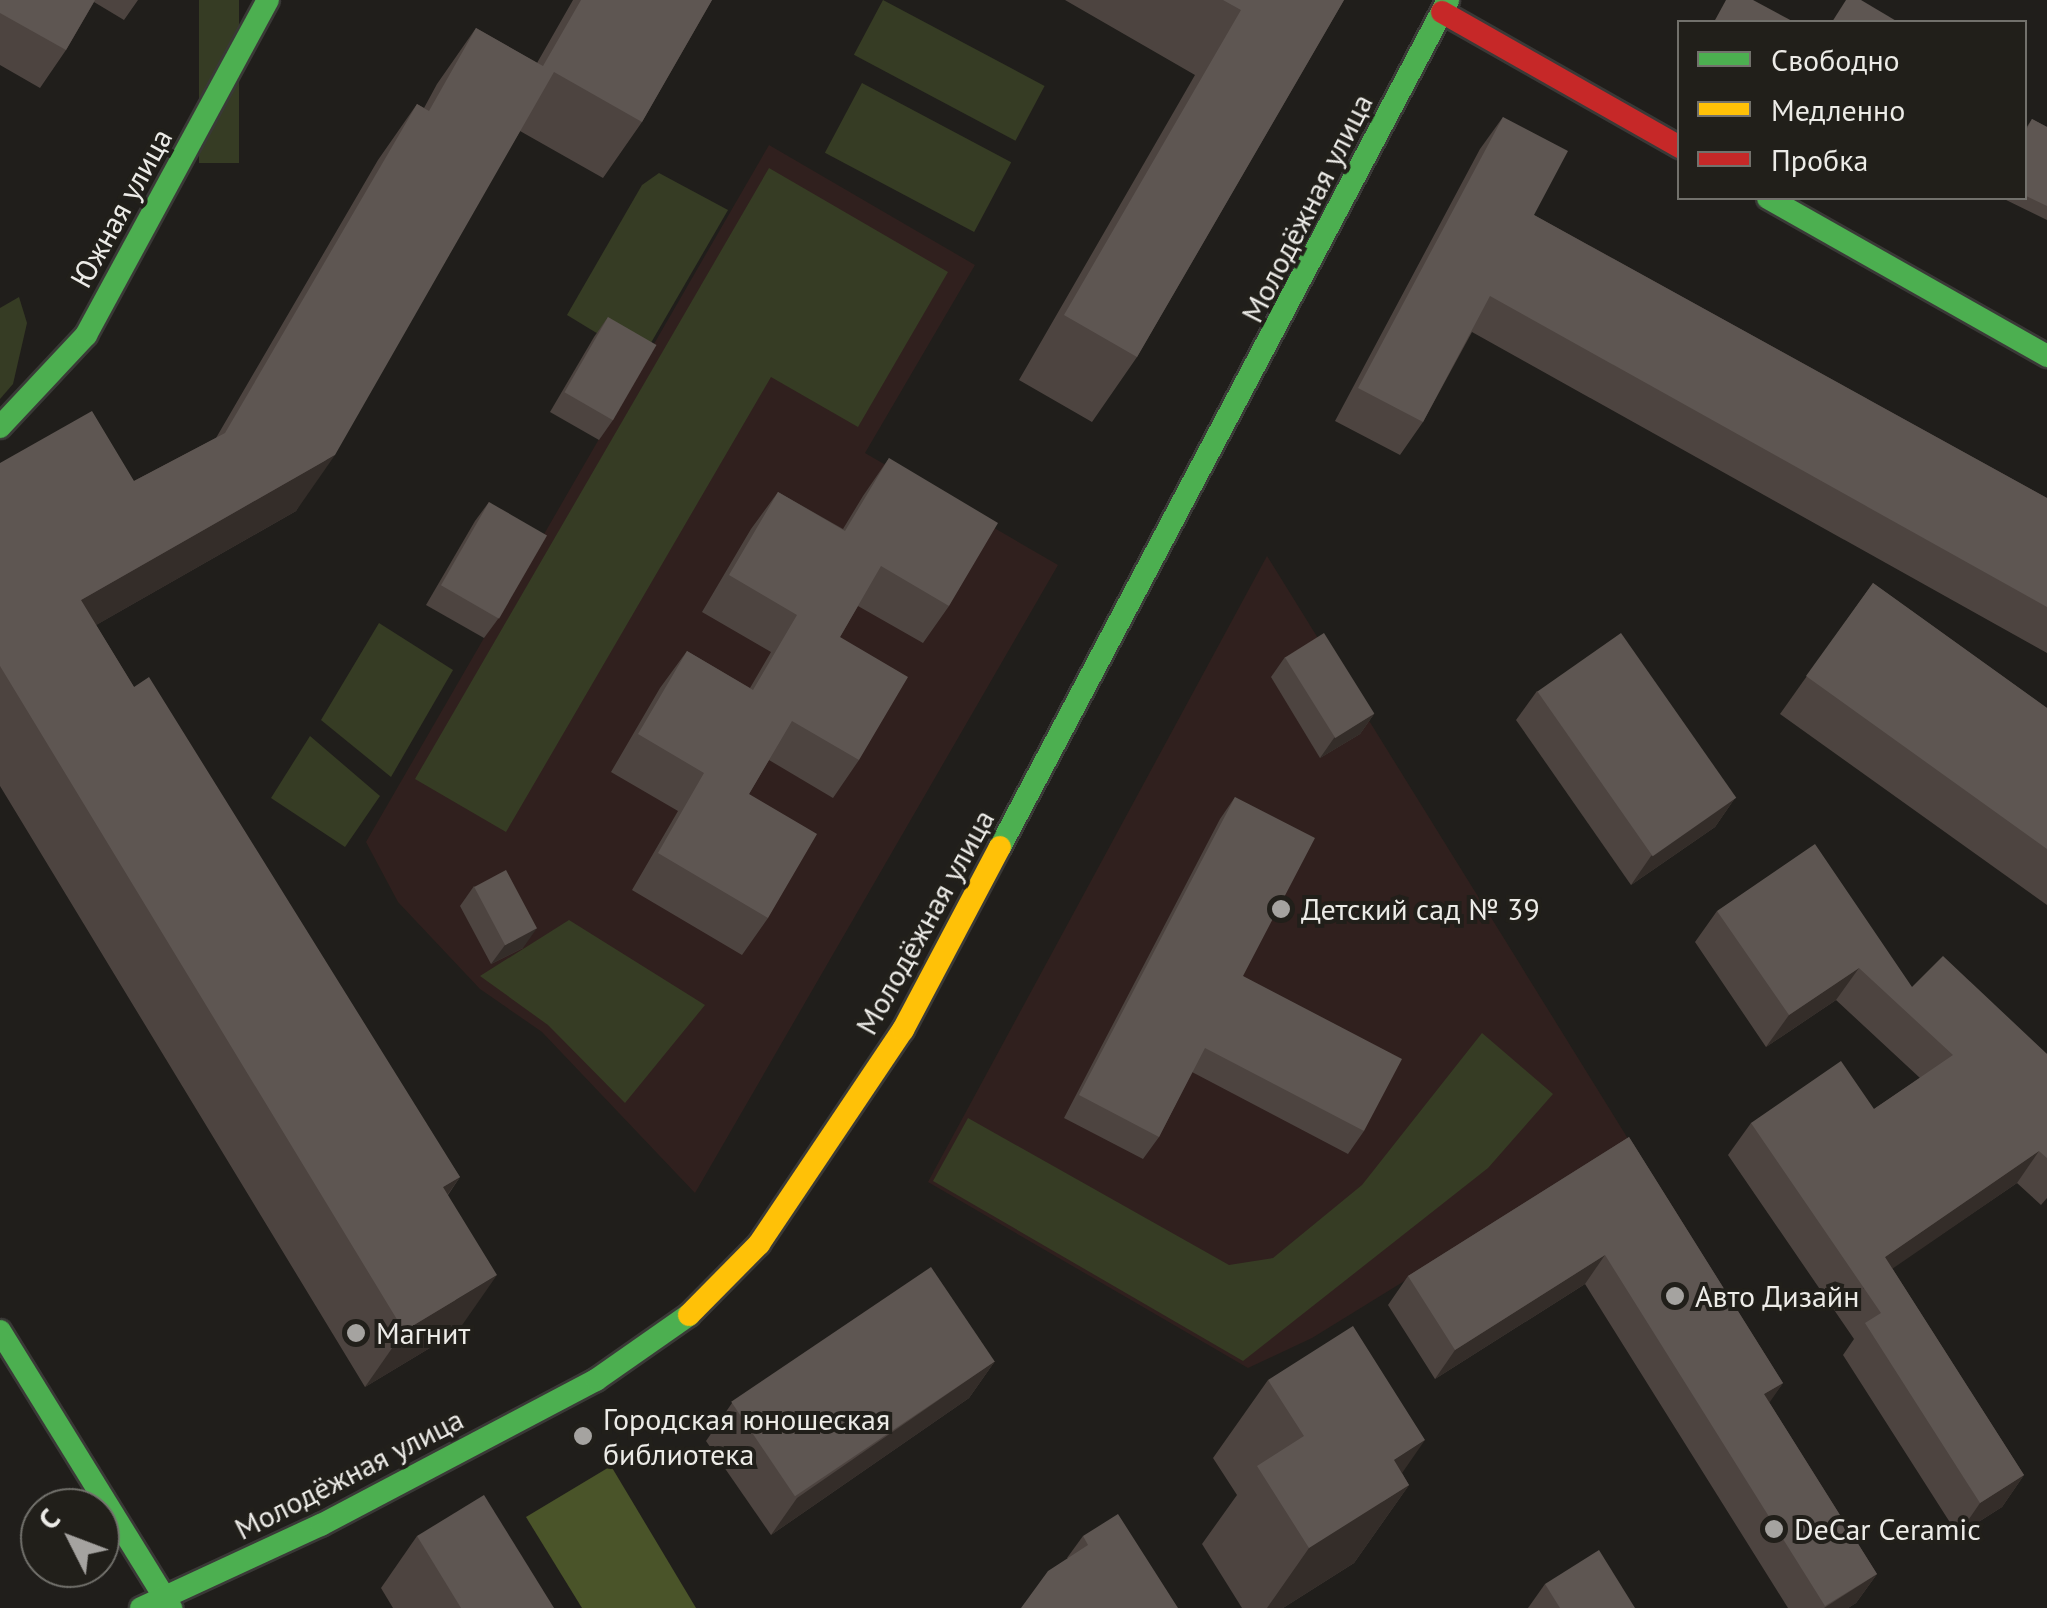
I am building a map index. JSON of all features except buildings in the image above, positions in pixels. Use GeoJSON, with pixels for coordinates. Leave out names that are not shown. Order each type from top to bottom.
{"type":"FeatureCollection","features":[{"type":"Feature","properties":{"kind":"street","name":"Южная улица"},"geometry":{"type":"LineString","coordinates":[[0,426],[86,335],[268,0]]}},
{"type":"Feature","properties":{"kind":"street"},"geometry":{"type":"LineString","coordinates":[[1445,6],[1677,145]]}},
{"type":"Feature","properties":{"kind":"street","name":"Молодёжная улица"},"geometry":{"type":"LineString","coordinates":[[140,1608],[168,1603],[596,1380],[689,1314],[759,1244],[903,1030],[1445,6]]}},
{"type":"Feature","properties":{"kind":"street"},"geometry":{"type":"LineString","coordinates":[[1772,200],[2047,356]]}},
{"type":"Feature","properties":{"kind":"street"},"geometry":{"type":"LineString","coordinates":[[0,1331],[168,1603]]}},
{"type":"Feature","properties":{"kind":"shaded area"},"geometry":{"type":"Polygon","coordinates":[[[769,145],[975,265],[865,453],[1058,565],[695,1193],[542,1032],[480,989],[398,902],[366,842],[769,145]]]}},
{"type":"Feature","properties":{"kind":"shaded area","name":"Детский сад № 39"},"geometry":{"type":"Polygon","coordinates":[[[1267,556],[1630,1142],[1312,1338],[1248,1368],[928,1182],[1267,556]]]}},
{"type":"Feature","properties":{"kind":"green space"},"geometry":{"type":"Polygon","coordinates":[[[199,0],[239,0],[239,163],[199,163],[199,0]]]}},
{"type":"Feature","properties":{"kind":"green space"},"geometry":{"type":"Polygon","coordinates":[[[883,0],[1045,86],[1015,141],[854,55],[883,0]]]}},
{"type":"Feature","properties":{"kind":"green space"},"geometry":{"type":"Polygon","coordinates":[[[862,83],[1011,162],[974,232],[825,153],[862,83]]]}},
{"type":"Feature","properties":{"kind":"green space"},"geometry":{"type":"Polygon","coordinates":[[[769,168],[948,272],[858,427],[771,377],[506,832],[415,779],[769,168]]]}},
{"type":"Feature","properties":{"kind":"green space"},"geometry":{"type":"Polygon","coordinates":[[[659,173],[728,210],[641,360],[567,315],[642,185],[659,173]]]}},
{"type":"Feature","properties":{"kind":"green space"},"geometry":{"type":"Polygon","coordinates":[[[19,297],[27,323],[13,384],[0,399],[0,308],[19,297]]]}},
{"type":"Feature","properties":{"kind":"green space"},"geometry":{"type":"Polygon","coordinates":[[[379,623],[453,670],[391,777],[321,720],[379,623]]]}},
{"type":"Feature","properties":{"kind":"green space"},"geometry":{"type":"Polygon","coordinates":[[[310,736],[380,796],[345,847],[271,798],[310,736]]]}},
{"type":"Feature","properties":{"kind":"green space"},"geometry":{"type":"Polygon","coordinates":[[[569,920],[705,1005],[625,1103],[548,1025],[480,976],[569,920]]]}},
{"type":"Feature","properties":{"kind":"green space"},"geometry":{"type":"Polygon","coordinates":[[[1482,1033],[1553,1094],[1488,1168],[1243,1361],[933,1181],[968,1118],[1229,1265],[1273,1258],[1362,1185],[1482,1033]]]}},
{"type":"Feature","properties":{"kind":"green space"},"geometry":{"type":"Polygon","coordinates":[[[611,1466],[696,1608],[582,1608],[526,1517],[611,1466]]]}},
{"type":"Feature","properties":{"kind":"traffic: fast"},"geometry":{"type":"LineString","coordinates":[[0,427],[86,335],[268,0]]}},
{"type":"Feature","properties":{"kind":"traffic: fast"},"geometry":{"type":"LineString","coordinates":[[1000,847],[1448,0]]}},
{"type":"Feature","properties":{"kind":"traffic: fast"},"geometry":{"type":"LineString","coordinates":[[1772,200],[2047,356]]}},
{"type":"Feature","properties":{"kind":"traffic: fast"},"geometry":{"type":"LineString","coordinates":[[141,1608],[321,1525],[596,1380],[689,1315]]}},
{"type":"Feature","properties":{"kind":"traffic: fast"},"geometry":{"type":"LineString","coordinates":[[0,1331],[171,1608]]}},
{"type":"Feature","properties":{"kind":"traffic: slow"},"geometry":{"type":"LineString","coordinates":[[689,1315],[759,1244],[903,1030],[1000,847]]}},
{"type":"Feature","properties":{"kind":"traffic: jam"},"geometry":{"type":"LineString","coordinates":[[1442,12],[1677,145]]}},
{"type":"Feature","properties":{"kind":"place","name":"Детский сад № 39"},"geometry":{"type":"Point","coordinates":[1281,909]}},
{"type":"Feature","properties":{"kind":"place","name":"Авто Дизайн"},"geometry":{"type":"Point","coordinates":[1675,1296]}},
{"type":"Feature","properties":{"kind":"place","name":"Магнит"},"geometry":{"type":"Point","coordinates":[356,1333]}},
{"type":"Feature","properties":{"kind":"place","name":"Городская юношеская библиотека"},"geometry":{"type":"Point","coordinates":[583,1436]}},
{"type":"Feature","properties":{"kind":"place","name":"DeCar Ceramic"},"geometry":{"type":"Point","coordinates":[1774,1529]}}]}
